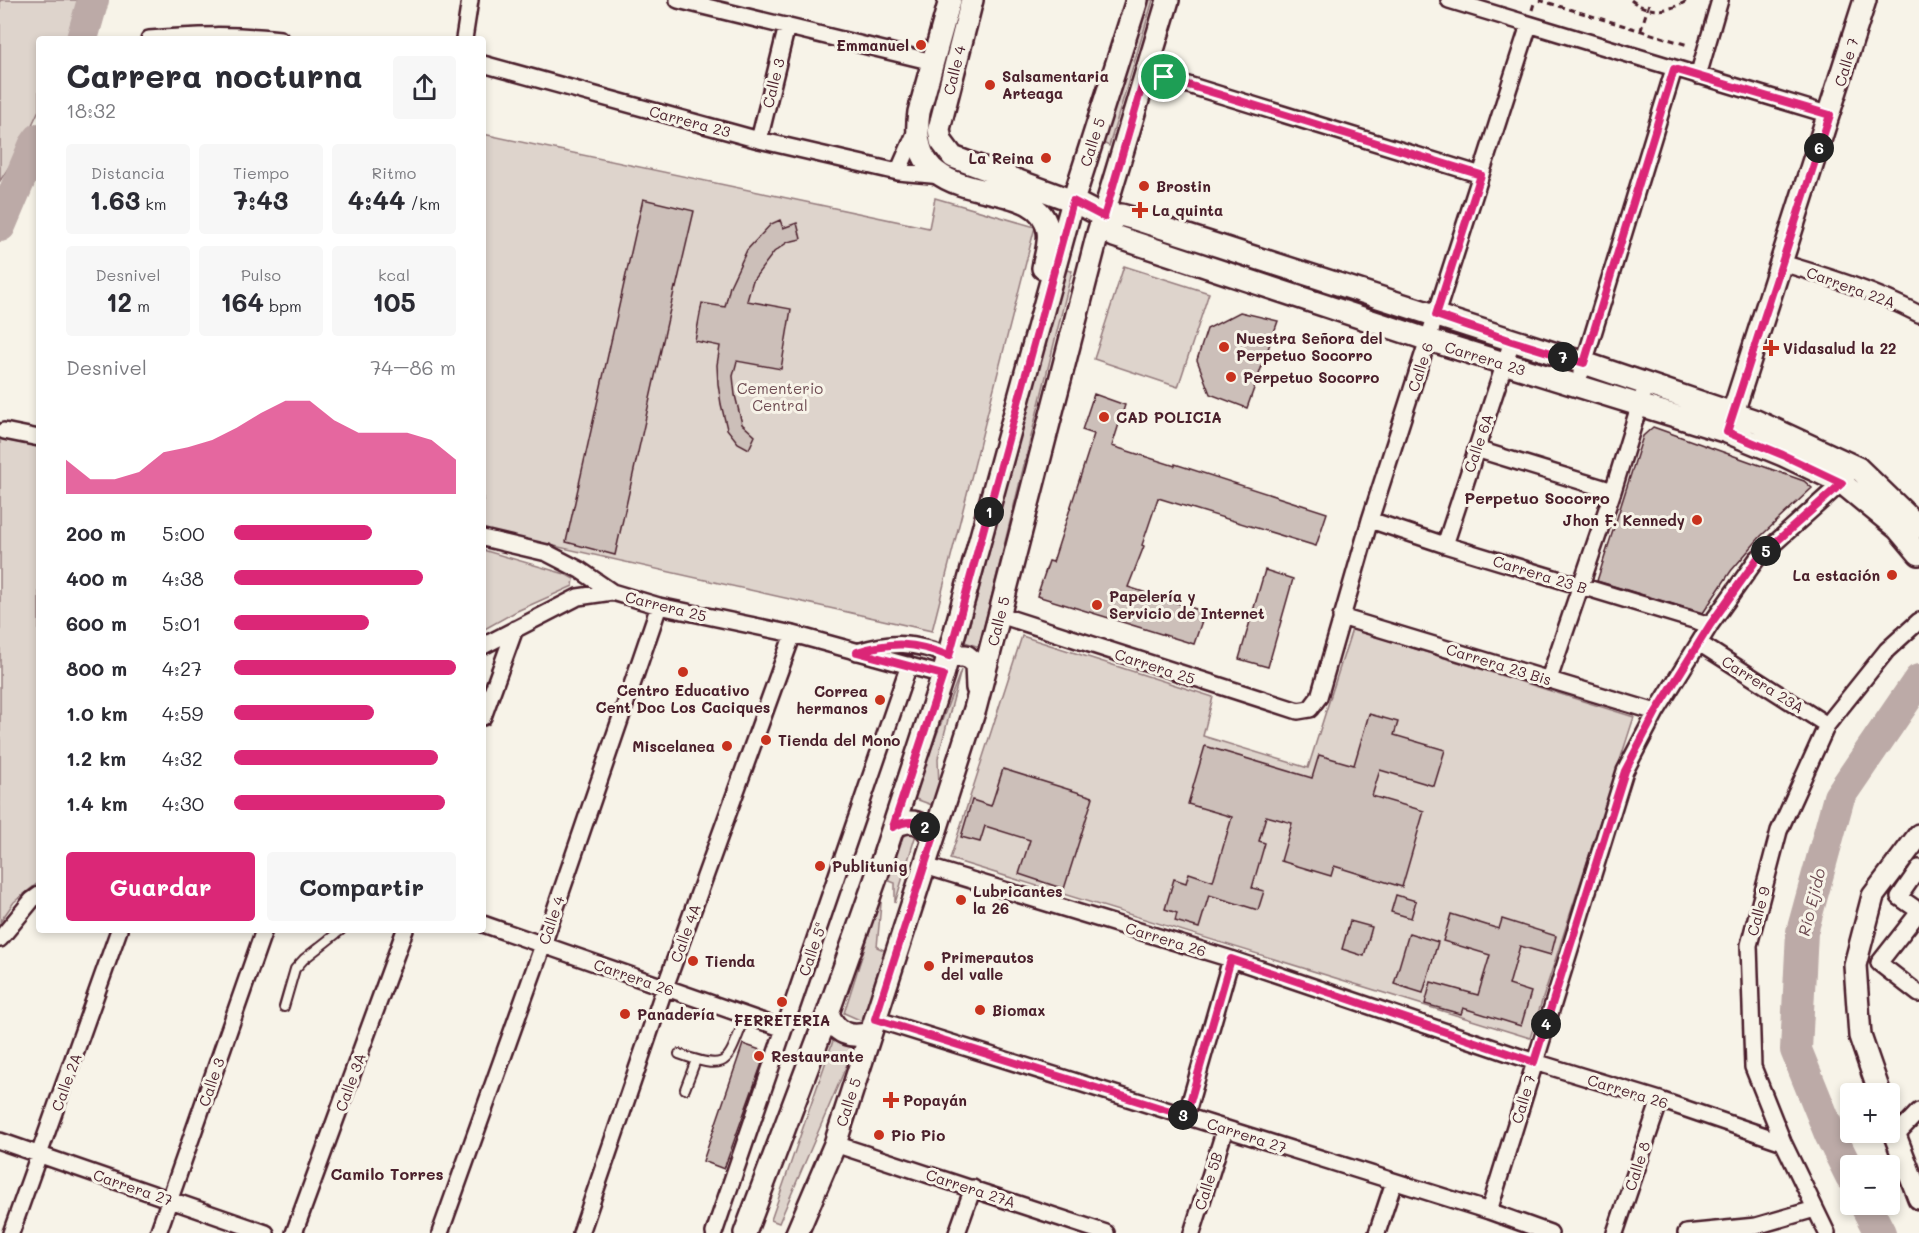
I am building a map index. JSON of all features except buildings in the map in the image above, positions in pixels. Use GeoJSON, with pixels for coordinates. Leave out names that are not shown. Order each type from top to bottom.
{"type":"FeatureCollection","features":[{"type":"Feature","properties":{"kind":"main road","name":"Calle 4"},"geometry":{"type":"LineString","coordinates":[[916,131],[919,112],[950,0]]}},
{"type":"Feature","properties":{"kind":"main road","name":"Calle 4"},"geometry":{"type":"LineString","coordinates":[[941,141],[939,129],[972,0]]}},
{"type":"Feature","properties":{"kind":"main road","name":"Calle 5"},"geometry":{"type":"LineString","coordinates":[[745,1233],[828,1013],[893,827],[946,665],[1073,201],[1137,0]]}},
{"type":"Feature","properties":{"kind":"main road","name":"Calle 5"},"geometry":{"type":"LineString","coordinates":[[797,1233],[835,1144],[975,709],[1104,217],[1168,0]]}},
{"type":"Feature","properties":{"kind":"main road","name":"Calle 7"},"geometry":{"type":"LineString","coordinates":[[1730,423],[1865,0]]}},
{"type":"Feature","properties":{"kind":"main road","name":"Carrera 23"},"geometry":{"type":"LineString","coordinates":[[916,131],[924,158],[942,176],[954,182],[1027,203],[1042,214],[1048,231]]}},
{"type":"Feature","properties":{"kind":"main road","name":"Carrera 23"},"geometry":{"type":"LineString","coordinates":[[941,141],[953,158],[1073,201],[1104,217],[1121,215],[1132,218],[1646,384],[1730,423],[1783,455],[1842,483],[1898,529],[1919,554]]}},
{"type":"Feature","properties":{"kind":"main road","name":"Carrera 23"},"geometry":{"type":"LineString","coordinates":[[1104,217],[1114,236],[1505,364],[1639,405],[1730,423],[1756,421],[1858,468],[1919,527]]}},
{"type":"Feature","properties":{"kind":"main road","name":"Calle 5"},"geometry":{"type":"LineString","coordinates":[[1042,319],[1041,281],[1048,231]]}},
{"type":"Feature","properties":{"kind":"main road"},"geometry":{"type":"LineString","coordinates":[[946,665],[966,656],[976,664],[975,709]]}},
{"type":"Feature","properties":{"kind":"main road"},"geometry":{"type":"LineString","coordinates":[[893,827],[904,821],[917,822],[927,828],[933,839]]}},
{"type":"Feature","properties":{"kind":"main road"},"geometry":{"type":"LineString","coordinates":[[1876,1083],[1860,1036],[1855,965],[1873,896],[1919,835]]}},
{"type":"Feature","properties":{"kind":"main road"},"geometry":{"type":"LineString","coordinates":[[828,1013],[831,1022],[844,1034],[862,1036],[873,1026]]}},
{"type":"Feature","properties":{"kind":"main road"},"geometry":{"type":"LineString","coordinates":[[1897,1143],[1919,1198]]}},
{"type":"Feature","properties":{"kind":"street"},"geometry":{"type":"LineString","coordinates":[[464,36],[470,0]]}},
{"type":"Feature","properties":{"kind":"street"},"geometry":{"type":"LineString","coordinates":[[678,0],[704,3],[933,62]]}},
{"type":"Feature","properties":{"kind":"street"},"geometry":{"type":"LineString","coordinates":[[1449,0],[1467,3],[1529,25],[1830,115]]}},
{"type":"Feature","properties":{"kind":"street"},"geometry":{"type":"LineString","coordinates":[[1698,76],[1720,0]]}},
{"type":"Feature","properties":{"kind":"street","name":"Calle 6"},"geometry":{"type":"LineString","coordinates":[[1310,709],[1319,697],[1370,520],[1529,25]]}},
{"type":"Feature","properties":{"kind":"street","name":"Calle 3"},"geometry":{"type":"LineString","coordinates":[[759,140],[787,26]]}},
{"type":"Feature","properties":{"kind":"street"},"geometry":{"type":"LineString","coordinates":[[183,36],[233,34],[252,36]]}},
{"type":"Feature","properties":{"kind":"street","name":"Carrera 23"},"geometry":{"type":"LineString","coordinates":[[486,65],[759,140],[898,172],[942,176]]}},
{"type":"Feature","properties":{"kind":"street"},"geometry":{"type":"LineString","coordinates":[[1578,386],[1674,69]]}},
{"type":"Feature","properties":{"kind":"street"},"geometry":{"type":"LineString","coordinates":[[1146,72],[1481,175]]}},
{"type":"Feature","properties":{"kind":"street"},"geometry":{"type":"LineString","coordinates":[[898,172],[916,131]]}},
{"type":"Feature","properties":{"kind":"street","name":"Carrera 22A"},"geometry":{"type":"LineString","coordinates":[[1782,262],[1891,299],[1919,315]]}},
{"type":"Feature","properties":{"kind":"street","name":"Calle 6A"},"geometry":{"type":"LineString","coordinates":[[1444,545],[1512,341]]}},
{"type":"Feature","properties":{"kind":"street"},"geometry":{"type":"LineString","coordinates":[[1549,679],[1582,586],[1646,384]]}},
{"type":"Feature","properties":{"kind":"street"},"geometry":{"type":"LineString","coordinates":[[4,431],[36,437]]}},
{"type":"Feature","properties":{"kind":"street"},"geometry":{"type":"LineString","coordinates":[[1476,449],[1613,491]]}},
{"type":"Feature","properties":{"kind":"street","name":"Calle 7"},"geometry":{"type":"LineString","coordinates":[[1489,1211],[1625,771],[1656,712],[1710,625],[1757,559],[1858,468]]}},
{"type":"Feature","properties":{"kind":"street","name":"Carrera 23 B"},"geometry":{"type":"LineString","coordinates":[[1370,520],[1444,545],[1710,625]]}},
{"type":"Feature","properties":{"kind":"street"},"geometry":{"type":"LineString","coordinates":[[486,539],[547,553],[580,570],[612,592]]}},
{"type":"Feature","properties":{"kind":"street","name":"Carrera 25"},"geometry":{"type":"LineString","coordinates":[[486,644],[578,597],[612,592],[659,606],[793,634],[909,665],[946,665]]}},
{"type":"Feature","properties":{"kind":"street","name":"Calle 4"},"geometry":{"type":"LineString","coordinates":[[440,1233],[543,945],[659,606]]}},
{"type":"Feature","properties":{"kind":"street","name":"Carrera 25"},"geometry":{"type":"LineString","coordinates":[[1000,615],[1298,711],[1310,709]]}},
{"type":"Feature","properties":{"kind":"street","name":"Carrera 23 Bis"},"geometry":{"type":"LineString","coordinates":[[1341,617],[1656,712]]}},
{"type":"Feature","properties":{"kind":"street","name":"Calle 9"},"geometry":{"type":"LineString","coordinates":[[1827,1233],[1783,1142],[1753,1067],[1749,945],[1779,831],[1827,725],[1887,650],[1919,621]]}},
{"type":"Feature","properties":{"kind":"street"},"geometry":{"type":"LineString","coordinates":[[486,709],[515,629]]}},
{"type":"Feature","properties":{"kind":"street","name":"Calle 4A"},"geometry":{"type":"LineString","coordinates":[[581,1233],[665,987],[793,634]]}},
{"type":"Feature","properties":{"kind":"street"},"geometry":{"type":"LineString","coordinates":[[857,652],[879,645],[902,643],[925,647],[946,665]]}},
{"type":"Feature","properties":{"kind":"street","name":"Carrera 23A"},"geometry":{"type":"LineString","coordinates":[[1699,643],[1827,725]]}},
{"type":"Feature","properties":{"kind":"street","name":"Calle 5ª"},"geometry":{"type":"LineString","coordinates":[[714,1233],[909,665]]}},
{"type":"Feature","properties":{"kind":"street","name":"Carrera 26"},"geometry":{"type":"LineString","coordinates":[[925,866],[1231,959],[1534,1062],[1660,1100],[1783,1142]]}},
{"type":"Feature","properties":{"kind":"street"},"geometry":{"type":"LineString","coordinates":[[1919,868],[1899,897],[1919,912],[1879,963],[1919,994]]}},
{"type":"Feature","properties":{"kind":"street"},"geometry":{"type":"LineString","coordinates":[[0,939],[35,897]]}},
{"type":"Feature","properties":{"kind":"street","name":"Carrera 26"},"geometry":{"type":"LineString","coordinates":[[486,925],[784,1029]]}},
{"type":"Feature","properties":{"kind":"street","name":"Calle 2A"},"geometry":{"type":"LineString","coordinates":[[11,1233],[118,933]]}},
{"type":"Feature","properties":{"kind":"street","name":"Calle 3"},"geometry":{"type":"LineString","coordinates":[[158,1233],[263,933]]}},
{"type":"Feature","properties":{"kind":"street","name":"Calle 3A"},"geometry":{"type":"LineString","coordinates":[[294,1233],[404,933]]}},
{"type":"Feature","properties":{"kind":"street"},"geometry":{"type":"LineString","coordinates":[[1186,1116],[1231,959]]}},
{"type":"Feature","properties":{"kind":"street","name":"Carrera 27"},"geometry":{"type":"LineString","coordinates":[[873,1026],[1186,1116],[1489,1211],[1550,1233]]}},
{"type":"Feature","properties":{"kind":"street","name":"Calle 8"},"geometry":{"type":"LineString","coordinates":[[1615,1233],[1660,1100]]}},
{"type":"Feature","properties":{"kind":"street"},"geometry":{"type":"LineString","coordinates":[[1900,1124],[1919,1111]]}},
{"type":"Feature","properties":{"kind":"street","name":"Calle 5B"},"geometry":{"type":"LineString","coordinates":[[1192,1233],[1225,1129]]}},
{"type":"Feature","properties":{"kind":"street","name":"Carrera 27"},"geometry":{"type":"LineString","coordinates":[[0,1141],[266,1233]]}},
{"type":"Feature","properties":{"kind":"street","name":"Carrera 27A"},"geometry":{"type":"LineString","coordinates":[[835,1144],[1106,1233]]}},
{"type":"Feature","properties":{"kind":"street"},"geometry":{"type":"LineString","coordinates":[[1377,1233],[1394,1182]]}},
{"type":"Feature","properties":{"kind":"street"},"geometry":{"type":"LineString","coordinates":[[957,1233],[973,1188]]}},
{"type":"Feature","properties":{"kind":"street"},"geometry":{"type":"LineString","coordinates":[[1686,1233],[1756,1226],[1815,1209]]}},
{"type":"Feature","properties":{"kind":"lane"},"geometry":{"type":"LineString","coordinates":[[284,1007],[295,969],[304,958],[337,933]]}},
{"type":"Feature","properties":{"kind":"lane"},"geometry":{"type":"LineString","coordinates":[[679,1054],[713,1065],[721,1063],[728,1058],[746,1016]]}},
{"type":"Feature","properties":{"kind":"lane"},"geometry":{"type":"LineString","coordinates":[[685,1089],[696,1060]]}},
{"type":"Feature","properties":{"kind":"path"},"geometry":{"type":"LineString","coordinates":[[1539,0],[1688,46]]}},
{"type":"Feature","properties":{"kind":"path"},"geometry":{"type":"LineString","coordinates":[[1631,0],[1647,9],[1663,11],[1678,7],[1688,0]]}},
{"type":"Feature","properties":{"kind":"path"},"geometry":{"type":"LineString","coordinates":[[1641,30],[1650,0]]}},
{"type":"Feature","properties":{"kind":"green space"},"geometry":{"type":"Polygon","coordinates":[[[0,0],[79,0],[68,36],[36,36],[36,116],[21,148],[0,181],[0,0]]]}},
{"type":"Feature","properties":{"kind":"green space"},"geometry":{"type":"Polygon","coordinates":[[[1144,0],[1153,0],[1109,146],[1099,141],[1144,0]]]}},
{"type":"Feature","properties":{"kind":"green space","name":"Cementerio Central"},"geometry":{"type":"Polygon","coordinates":[[[486,135],[929,228],[935,198],[1035,227],[932,631],[486,531],[486,135]]]}},
{"type":"Feature","properties":{"kind":"green space"},"geometry":{"type":"Polygon","coordinates":[[[1124,266],[1209,293],[1178,387],[1094,359],[1124,266]]]}},
{"type":"Feature","properties":{"kind":"green space"},"geometry":{"type":"Polygon","coordinates":[[[1065,270],[1072,271],[979,647],[965,642],[1065,270]]]}},
{"type":"Feature","properties":{"kind":"green space"},"geometry":{"type":"Polygon","coordinates":[[[0,439],[36,446],[36,884],[14,902],[0,922],[0,439]]]}},
{"type":"Feature","properties":{"kind":"green space"},"geometry":{"type":"Polygon","coordinates":[[[486,551],[565,574],[574,579],[573,586],[517,611],[486,628],[486,551]]]}},
{"type":"Feature","properties":{"kind":"green space"},"geometry":{"type":"Polygon","coordinates":[[[1352,629],[1634,717],[1530,1038],[950,859],[1022,636],[1213,697],[1203,736],[1308,768],[1352,629]]]}},
{"type":"Feature","properties":{"kind":"green space"},"geometry":{"type":"Polygon","coordinates":[[[961,670],[938,758],[939,788],[932,805],[913,798],[961,670]]]}},
{"type":"Feature","properties":{"kind":"green space"},"geometry":{"type":"Polygon","coordinates":[[[904,827],[917,831],[895,903],[895,883],[884,879],[904,827]]]}},
{"type":"Feature","properties":{"kind":"green space"},"geometry":{"type":"Polygon","coordinates":[[[882,893],[877,947],[886,951],[862,1021],[844,1013],[882,893]]]}},
{"type":"Feature","properties":{"kind":"green space"},"geometry":{"type":"Polygon","coordinates":[[[833,1041],[854,1048],[779,1223],[771,1220],[833,1041]]]}},
{"type":"Feature","properties":{"kind":"waterway"},"geometry":{"type":"LineString","coordinates":[[83,36],[93,0]]}},
{"type":"Feature","properties":{"kind":"waterway"},"geometry":{"type":"LineString","coordinates":[[0,226],[36,143]]}},
{"type":"Feature","properties":{"kind":"waterway","name":"Río Ejido"},"geometry":{"type":"LineString","coordinates":[[1840,1155],[1796,1050],[1802,932],[1839,797],[1919,680]]}},
{"type":"Feature","properties":{"kind":"waterway","name":"Río Ejido"},"geometry":{"type":"LineString","coordinates":[[1871,1215],[1880,1233]]}},
{"type":"Feature","properties":{"kind":"place","name":"Emmanuel"},"geometry":{"type":"Point","coordinates":[921,45]}},
{"type":"Feature","properties":{"kind":"place","name":"Salsamentaria Arteaga"},"geometry":{"type":"Point","coordinates":[990,85]}},
{"type":"Feature","properties":{"kind":"place","name":"La Reina"},"geometry":{"type":"Point","coordinates":[1046,158]}},
{"type":"Feature","properties":{"kind":"place","name":"Brostin"},"geometry":{"type":"Point","coordinates":[1144,186]}},
{"type":"Feature","properties":{"kind":"place","name":"La quinta"},"geometry":{"type":"Point","coordinates":[1140,210]}},
{"type":"Feature","properties":{"kind":"place","name":"Nuestra Señora del Perpetuo Socorro"},"geometry":{"type":"Point","coordinates":[1224,347]}},
{"type":"Feature","properties":{"kind":"place","name":"Vidasalud la 22"},"geometry":{"type":"Point","coordinates":[1771,348]}},
{"type":"Feature","properties":{"kind":"place","name":"Perpetuo Socorro"},"geometry":{"type":"Point","coordinates":[1231,377]}},
{"type":"Feature","properties":{"kind":"place","name":"CAD POLICIA"},"geometry":{"type":"Point","coordinates":[1104,417]}},
{"type":"Feature","properties":{"kind":"place","name":"Jhon F. Kennedy"},"geometry":{"type":"Point","coordinates":[1697,520]}},
{"type":"Feature","properties":{"kind":"place","name":"La estación"},"geometry":{"type":"Point","coordinates":[1892,575]}},
{"type":"Feature","properties":{"kind":"place","name":"Papelería y Servicio de Internet"},"geometry":{"type":"Point","coordinates":[1097,605]}},
{"type":"Feature","properties":{"kind":"place","name":"Centro Educativo Cent Doc Los Caciques"},"geometry":{"type":"Point","coordinates":[683,672]}},
{"type":"Feature","properties":{"kind":"place","name":"Correa hermanos"},"geometry":{"type":"Point","coordinates":[880,700]}},
{"type":"Feature","properties":{"kind":"place","name":"Tienda del Mono"},"geometry":{"type":"Point","coordinates":[766,740]}},
{"type":"Feature","properties":{"kind":"place","name":"Miscelanea"},"geometry":{"type":"Point","coordinates":[727,746]}},
{"type":"Feature","properties":{"kind":"place","name":"Publitunig"},"geometry":{"type":"Point","coordinates":[820,866]}},
{"type":"Feature","properties":{"kind":"place","name":"Lubricantes la 26"},"geometry":{"type":"Point","coordinates":[961,900]}},
{"type":"Feature","properties":{"kind":"place","name":"Tienda"},"geometry":{"type":"Point","coordinates":[693,961]}},
{"type":"Feature","properties":{"kind":"place","name":"Primerautos del valle"},"geometry":{"type":"Point","coordinates":[929,966]}},
{"type":"Feature","properties":{"kind":"place","name":"FERRETERIA"},"geometry":{"type":"Point","coordinates":[782,1002]}},
{"type":"Feature","properties":{"kind":"place","name":"Biomax"},"geometry":{"type":"Point","coordinates":[980,1010]}},
{"type":"Feature","properties":{"kind":"place","name":"Panadería"},"geometry":{"type":"Point","coordinates":[625,1014]}},
{"type":"Feature","properties":{"kind":"place","name":"Restaurante"},"geometry":{"type":"Point","coordinates":[759,1056]}},
{"type":"Feature","properties":{"kind":"place","name":"Popayán"},"geometry":{"type":"Point","coordinates":[891,1100]}},
{"type":"Feature","properties":{"kind":"place","name":"Pio Pio"},"geometry":{"type":"Point","coordinates":[879,1135]}},
{"type":"Feature","properties":{"kind":"district","name":"Perpetuo Socorro"},"geometry":{"type":"Point","coordinates":[1537,497]}},
{"type":"Feature","properties":{"kind":"district","name":"Camilo Torres"},"geometry":{"type":"Point","coordinates":[387,1173]}},
{"type":"Feature","properties":{"kind":"route"},"geometry":{"type":"LineString","coordinates":[[1674,69],[1830,115],[1727,432],[1842,483],[1757,559],[1710,625],[1656,712],[1625,771],[1534,1062],[1231,959],[1186,1116],[875,1019],[933,839],[927,828],[917,822],[904,821],[893,827],[943,675],[857,652],[879,645],[902,643],[925,647],[949,656],[1073,201],[1104,217],[1146,72],[1164,77],[1481,175],[1436,315],[1584,363],[1674,69]]}}]}
